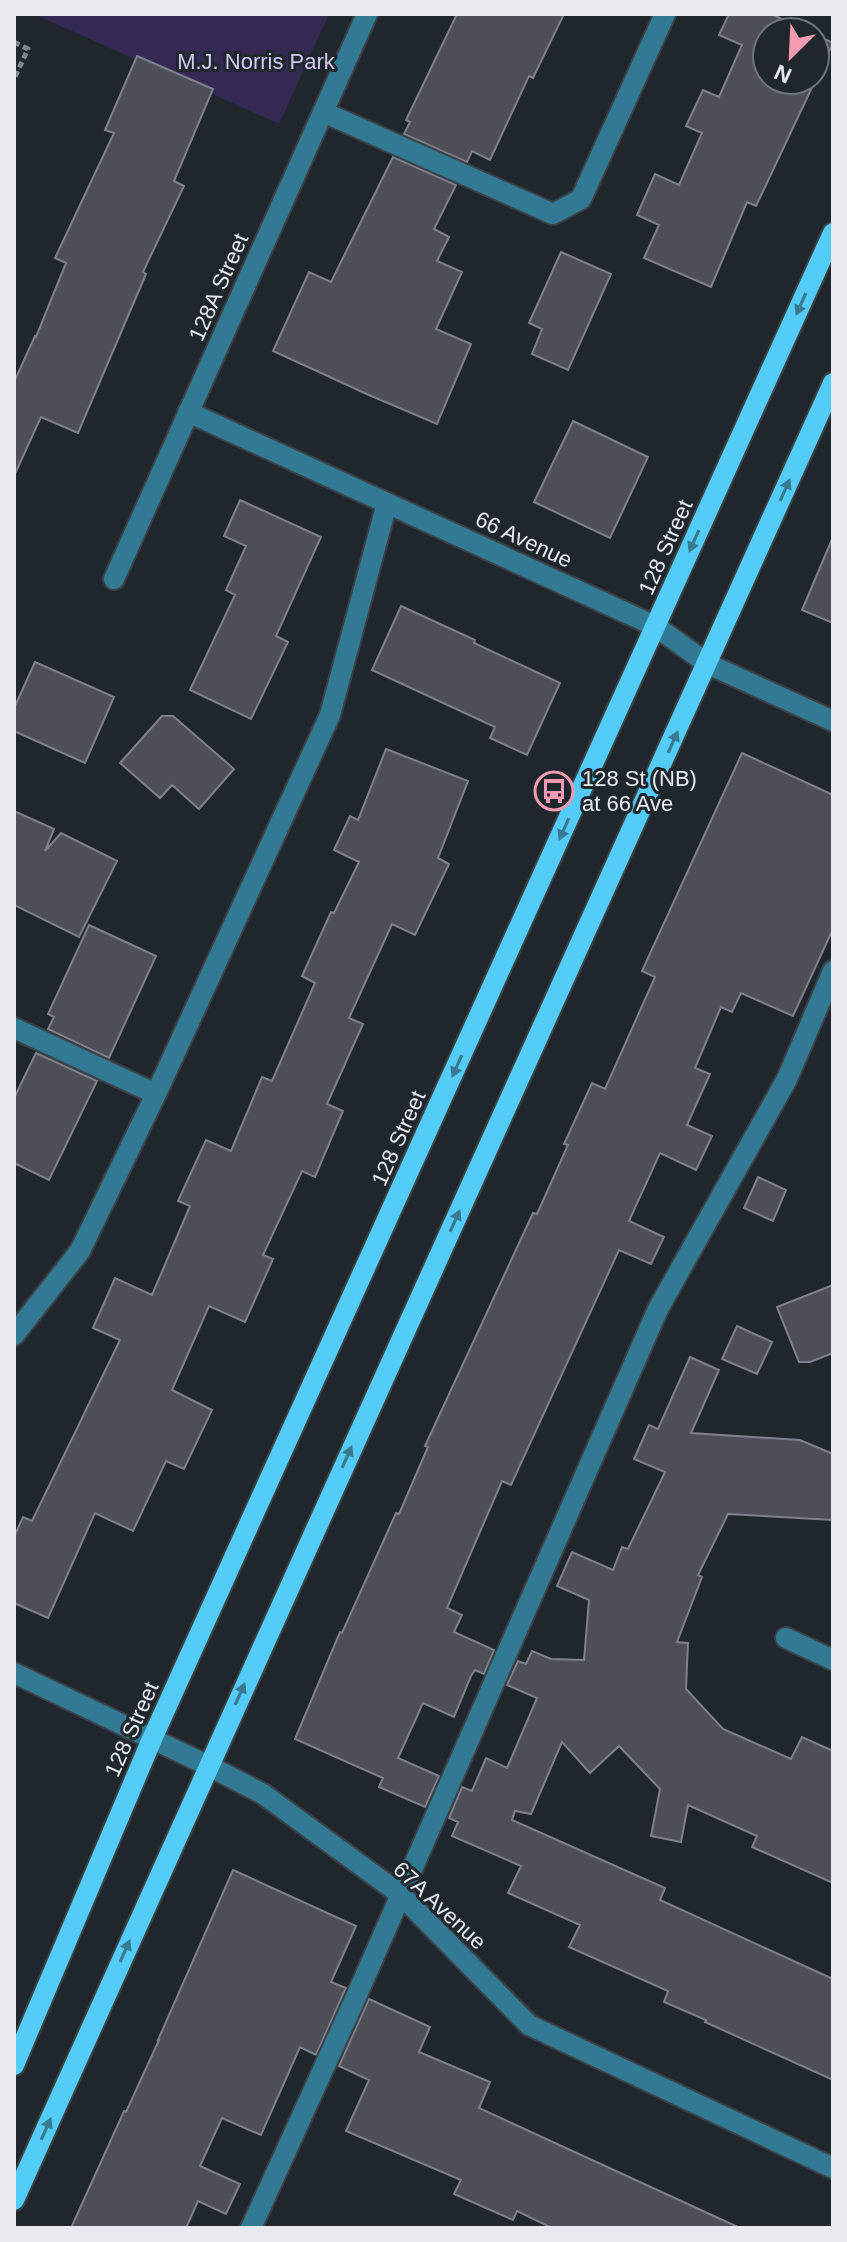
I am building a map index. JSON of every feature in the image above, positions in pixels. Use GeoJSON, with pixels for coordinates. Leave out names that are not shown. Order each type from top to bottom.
{"type":"FeatureCollection","features":[{"type":"Feature","properties":{"kind":"main road","name":"128 Street"},"geometry":{"type":"LineString","coordinates":[[14,2065],[152,1739],[833,233]]}},
{"type":"Feature","properties":{"kind":"main road"},"geometry":{"type":"LineString","coordinates":[[14,2200],[207,1765],[833,383]]}},
{"type":"Feature","properties":{"kind":"street","name":"128A Street"},"geometry":{"type":"LineString","coordinates":[[114,579],[367,14]]}},
{"type":"Feature","properties":{"kind":"street"},"geometry":{"type":"LineString","coordinates":[[323,112],[553,214],[581,199],[665,14]]}},
{"type":"Feature","properties":{"kind":"street","name":"66 Avenue"},"geometry":{"type":"LineString","coordinates":[[188,412],[655,626],[708,664],[833,721]]}},
{"type":"Feature","properties":{"kind":"street"},"geometry":{"type":"LineString","coordinates":[[14,1335],[80,1251],[156,1094],[330,715],[387,503]]}},
{"type":"Feature","properties":{"kind":"street"},"geometry":{"type":"LineString","coordinates":[[251,2228],[356,1997],[658,1309],[787,1079],[833,971]]}},
{"type":"Feature","properties":{"kind":"street"},"geometry":{"type":"LineString","coordinates":[[14,1028],[156,1094]]}},
{"type":"Feature","properties":{"kind":"street"},"geometry":{"type":"LineString","coordinates":[[786,1638],[833,1660]]}},
{"type":"Feature","properties":{"kind":"street","name":"67A Avenue"},"geometry":{"type":"LineString","coordinates":[[14,1673],[263,1794],[400,1894],[529,2025],[833,2168]]}},
{"type":"Feature","properties":{"kind":"path"},"geometry":{"type":"LineString","coordinates":[[14,42],[28,49],[14,79]]}},
{"type":"Feature","properties":{"kind":"green space","name":"M.J. Norris Park"},"geometry":{"type":"Polygon","coordinates":[[[34,14],[329,14],[279,124],[34,14]]]}},
{"type":"Feature","properties":{"kind":"building"},"geometry":{"type":"Polygon","coordinates":[[[457,14],[564,14],[533,78],[529,76],[490,160],[472,151],[467,162],[404,134],[410,122],[406,120],[457,14]]]}},
{"type":"Feature","properties":{"kind":"building"},"geometry":{"type":"Polygon","coordinates":[[[729,14],[775,16],[751,16],[751,96],[808,96],[756,206],[747,202],[711,287],[644,258],[659,225],[637,215],[655,174],[679,185],[702,133],[686,126],[703,90],[719,97],[742,45],[719,35],[729,14]]]}},
{"type":"Feature","properties":{"kind":"building"},"geometry":{"type":"Polygon","coordinates":[[[137,56],[213,89],[174,181],[184,186],[143,272],[146,274],[78,433],[41,417],[14,476],[14,382],[66,263],[55,258],[114,133],[105,130],[137,56]]]}},
{"type":"Feature","properties":{"kind":"building"},"geometry":{"type":"Polygon","coordinates":[[[393,157],[456,185],[434,229],[449,237],[437,261],[462,272],[436,329],[471,344],[437,424],[273,351],[309,272],[331,282],[393,157]]]}},
{"type":"Feature","properties":{"kind":"building"},"geometry":{"type":"Polygon","coordinates":[[[561,252],[611,274],[568,370],[532,354],[542,329],[529,323],[561,252]]]}},
{"type":"Feature","properties":{"kind":"building"},"geometry":{"type":"Polygon","coordinates":[[[573,421],[648,457],[610,538],[534,502],[573,421]]]}},
{"type":"Feature","properties":{"kind":"building"},"geometry":{"type":"Polygon","coordinates":[[[240,500],[321,537],[276,636],[288,642],[251,719],[190,690],[235,595],[226,590],[246,546],[224,536],[240,500]]]}},
{"type":"Feature","properties":{"kind":"building"},"geometry":{"type":"Polygon","coordinates":[[[833,537],[833,623],[802,610],[833,537]]]}},
{"type":"Feature","properties":{"kind":"building"},"geometry":{"type":"Polygon","coordinates":[[[401,606],[560,683],[527,755],[490,738],[495,727],[372,670],[401,606]]]}},
{"type":"Feature","properties":{"kind":"building"},"geometry":{"type":"Polygon","coordinates":[[[35,662],[114,697],[85,763],[14,731],[14,708],[35,662]]]}},
{"type":"Feature","properties":{"kind":"building"},"geometry":{"type":"Polygon","coordinates":[[[162,716],[173,716],[234,769],[199,809],[172,785],[160,798],[120,763],[162,716]]]}},
{"type":"Feature","properties":{"kind":"building"},"geometry":{"type":"Polygon","coordinates":[[[386,749],[468,781],[438,858],[449,864],[415,935],[392,924],[349,1018],[363,1024],[327,1104],[343,1111],[315,1177],[302,1171],[263,1255],[273,1259],[245,1322],[209,1306],[172,1390],[212,1410],[184,1469],[166,1461],[133,1531],[95,1513],[48,1618],[14,1603],[14,1537],[23,1517],[32,1521],[120,1340],[93,1328],[115,1278],[152,1295],[190,1206],[178,1201],[206,1140],[231,1151],[262,1077],[272,1081],[315,983],[302,976],[331,912],[334,913],[359,862],[334,850],[350,816],[358,820],[386,749]]]}},
{"type":"Feature","properties":{"kind":"building"},"geometry":{"type":"Polygon","coordinates":[[[742,753],[833,795],[833,929],[793,1016],[741,993],[732,1012],[721,1007],[695,1068],[710,1074],[687,1125],[712,1136],[696,1170],[660,1153],[629,1221],[664,1237],[651,1264],[619,1250],[511,1485],[502,1481],[447,1608],[462,1615],[454,1632],[494,1650],[484,1674],[475,1670],[471,1676],[454,1717],[423,1703],[398,1758],[439,1776],[425,1807],[379,1787],[383,1778],[295,1739],[340,1632],[396,1513],[399,1514],[428,1447],[425,1446],[533,1213],[537,1214],[592,1083],[605,1089],[655,977],[642,971],[742,753]]]}},
{"type":"Feature","properties":{"kind":"building"},"geometry":{"type":"Polygon","coordinates":[[[14,811],[54,829],[45,851],[61,833],[117,861],[79,937],[14,905],[14,811]]]}},
{"type":"Feature","properties":{"kind":"building"},"geometry":{"type":"Polygon","coordinates":[[[89,925],[156,956],[109,1058],[48,1029],[54,1017],[48,1014],[89,925]]]}},
{"type":"Feature","properties":{"kind":"building"},"geometry":{"type":"Polygon","coordinates":[[[36,1053],[97,1081],[49,1180],[14,1163],[14,1098],[36,1053]]]}},
{"type":"Feature","properties":{"kind":"building"},"geometry":{"type":"Polygon","coordinates":[[[758,1177],[786,1190],[773,1221],[744,1208],[758,1177]]]}},
{"type":"Feature","properties":{"kind":"building"},"geometry":{"type":"Polygon","coordinates":[[[833,1285],[833,1353],[810,1362],[799,1362],[777,1307],[833,1285]]]}},
{"type":"Feature","properties":{"kind":"building"},"geometry":{"type":"Polygon","coordinates":[[[737,1326],[772,1342],[757,1374],[722,1359],[737,1326]]]}},
{"type":"Feature","properties":{"kind":"building"},"geometry":{"type":"Polygon","coordinates":[[[690,1357],[719,1370],[691,1433],[800,1440],[833,1454],[833,1520],[728,1514],[698,1575],[702,1577],[677,1642],[688,1643],[686,1689],[723,1729],[791,1759],[802,1737],[833,1751],[833,1883],[752,1847],[757,1836],[688,1805],[681,1842],[651,1836],[660,1789],[619,1746],[590,1773],[562,1742],[531,1814],[515,1811],[512,1820],[665,1888],[660,1900],[833,1979],[833,2080],[664,2002],[668,1991],[569,1947],[580,1925],[508,1893],[521,1866],[452,1836],[458,1822],[449,1818],[462,1787],[472,1791],[486,1758],[507,1768],[537,1698],[507,1685],[518,1661],[526,1664],[532,1651],[551,1659],[584,1660],[589,1600],[557,1586],[572,1552],[613,1570],[622,1547],[628,1549],[665,1472],[634,1459],[649,1425],[658,1429],[690,1357]]]}},
{"type":"Feature","properties":{"kind":"building"},"geometry":{"type":"Polygon","coordinates":[[[233,1870],[356,1926],[331,1982],[346,1988],[316,2055],[300,2047],[261,2135],[222,2118],[200,2166],[240,2184],[226,2214],[198,2201],[186,2228],[71,2228],[159,2040],[233,1870]]]}},
{"type":"Feature","properties":{"kind":"building"},"geometry":{"type":"Polygon","coordinates":[[[369,1999],[430,2027],[419,2052],[490,2082],[479,2108],[740,2228],[552,2228],[517,2211],[513,2220],[454,2194],[461,2180],[346,2131],[369,2080],[339,2066],[369,1999]]]}},
{"type":"Feature","properties":{"kind":"place","name":"128 St (NB) at 66 Ave"},"geometry":{"type":"Point","coordinates":[554,791]}}]}
